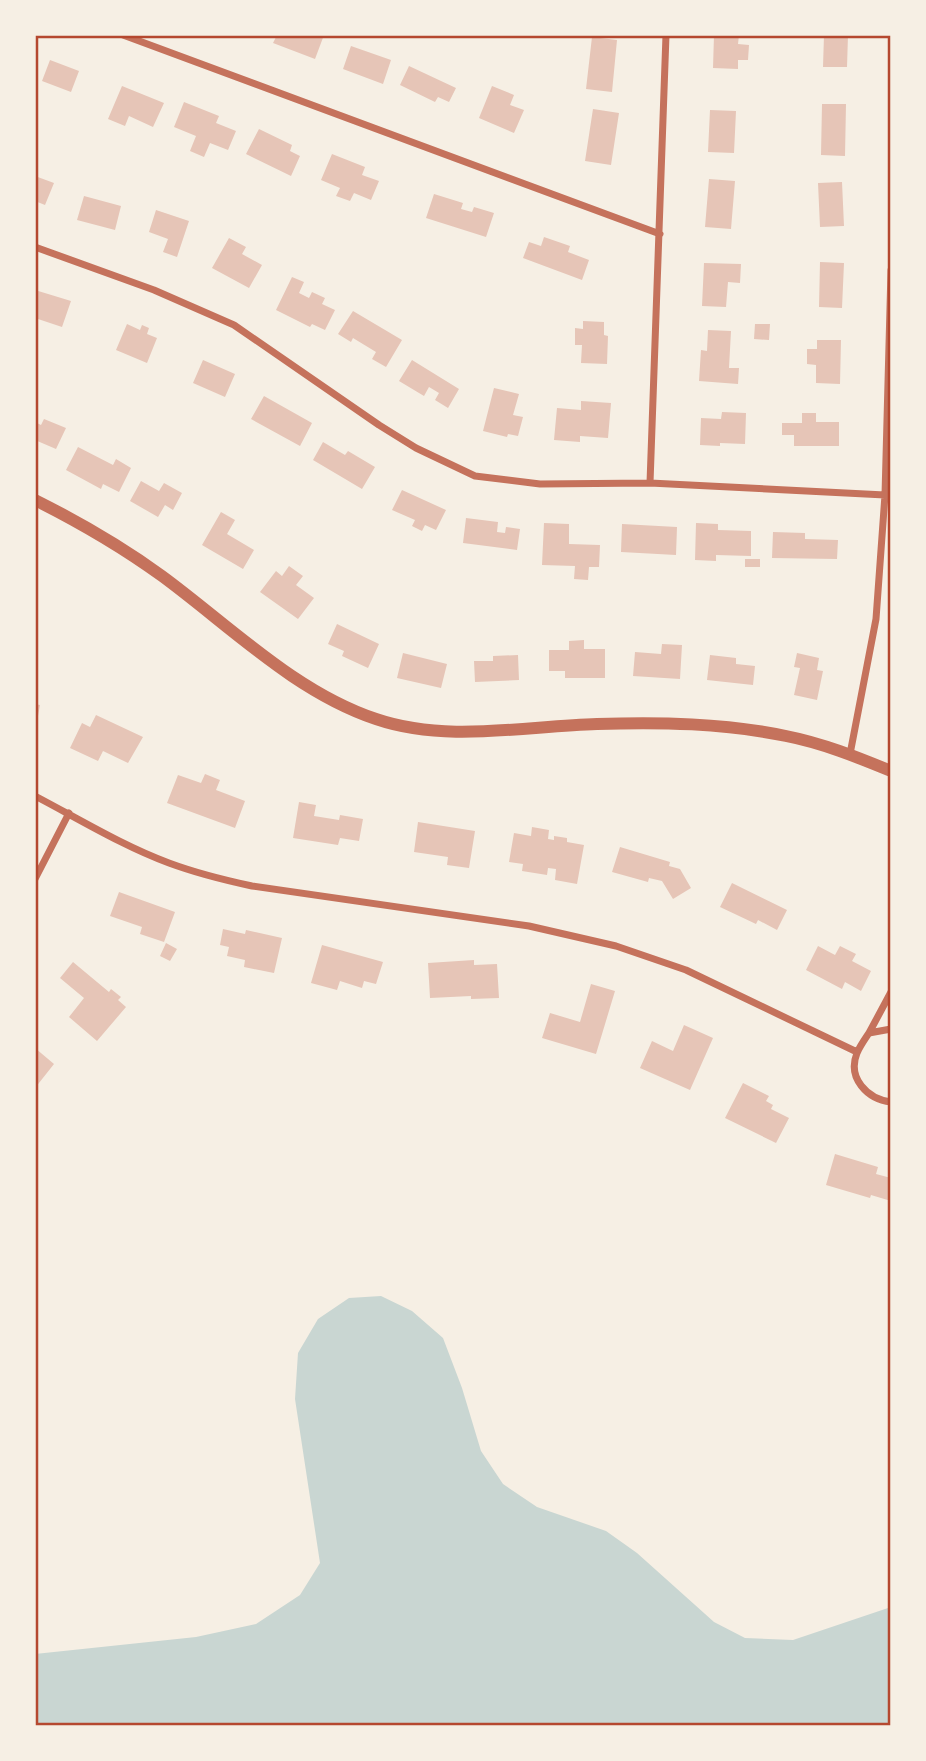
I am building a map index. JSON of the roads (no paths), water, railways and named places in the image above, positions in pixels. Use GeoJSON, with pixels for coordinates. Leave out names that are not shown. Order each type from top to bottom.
{"type":"FeatureCollection","features":[{"type":"Feature","properties":{"kind":"street"},"geometry":{"type":"LineString","coordinates":[[650,483],[666,35]]}},
{"type":"Feature","properties":{"kind":"street"},"geometry":{"type":"LineString","coordinates":[[128,36],[660,234]]}},
{"type":"Feature","properties":{"kind":"street"},"geometry":{"type":"LineString","coordinates":[[35,247],[154,290],[234,325],[379,425],[416,448],[475,476],[540,484],[650,483],[885,495]]}},
{"type":"Feature","properties":{"kind":"street"},"geometry":{"type":"LineString","coordinates":[[850,754],[876,619],[885,495],[891,270]]}},
{"type":"Feature","properties":{"kind":"street"},"geometry":{"type":"LineString","coordinates":[[35,500],[106,539],[160,575],[299,680],[337,702],[377,720],[420,728],[464,731],[594,724],[701,724],[786,736],[850,754],[891,771]]}},
{"type":"Feature","properties":{"kind":"street"},"geometry":{"type":"LineString","coordinates":[[35,796],[131,846],[170,863],[211,876],[252,886],[529,926],[616,946],[686,970],[857,1052]]}},
{"type":"Feature","properties":{"kind":"street"},"geometry":{"type":"LineString","coordinates":[[35,879],[69,813]]}},
{"type":"Feature","properties":{"kind":"street"},"geometry":{"type":"LineString","coordinates":[[891,992],[857,1052],[855,1064],[861,1087],[870,1096],[891,1102]]}},
{"type":"Feature","properties":{"kind":"street"},"geometry":{"type":"LineString","coordinates":[[869,1032],[891,1029]]}}]}
